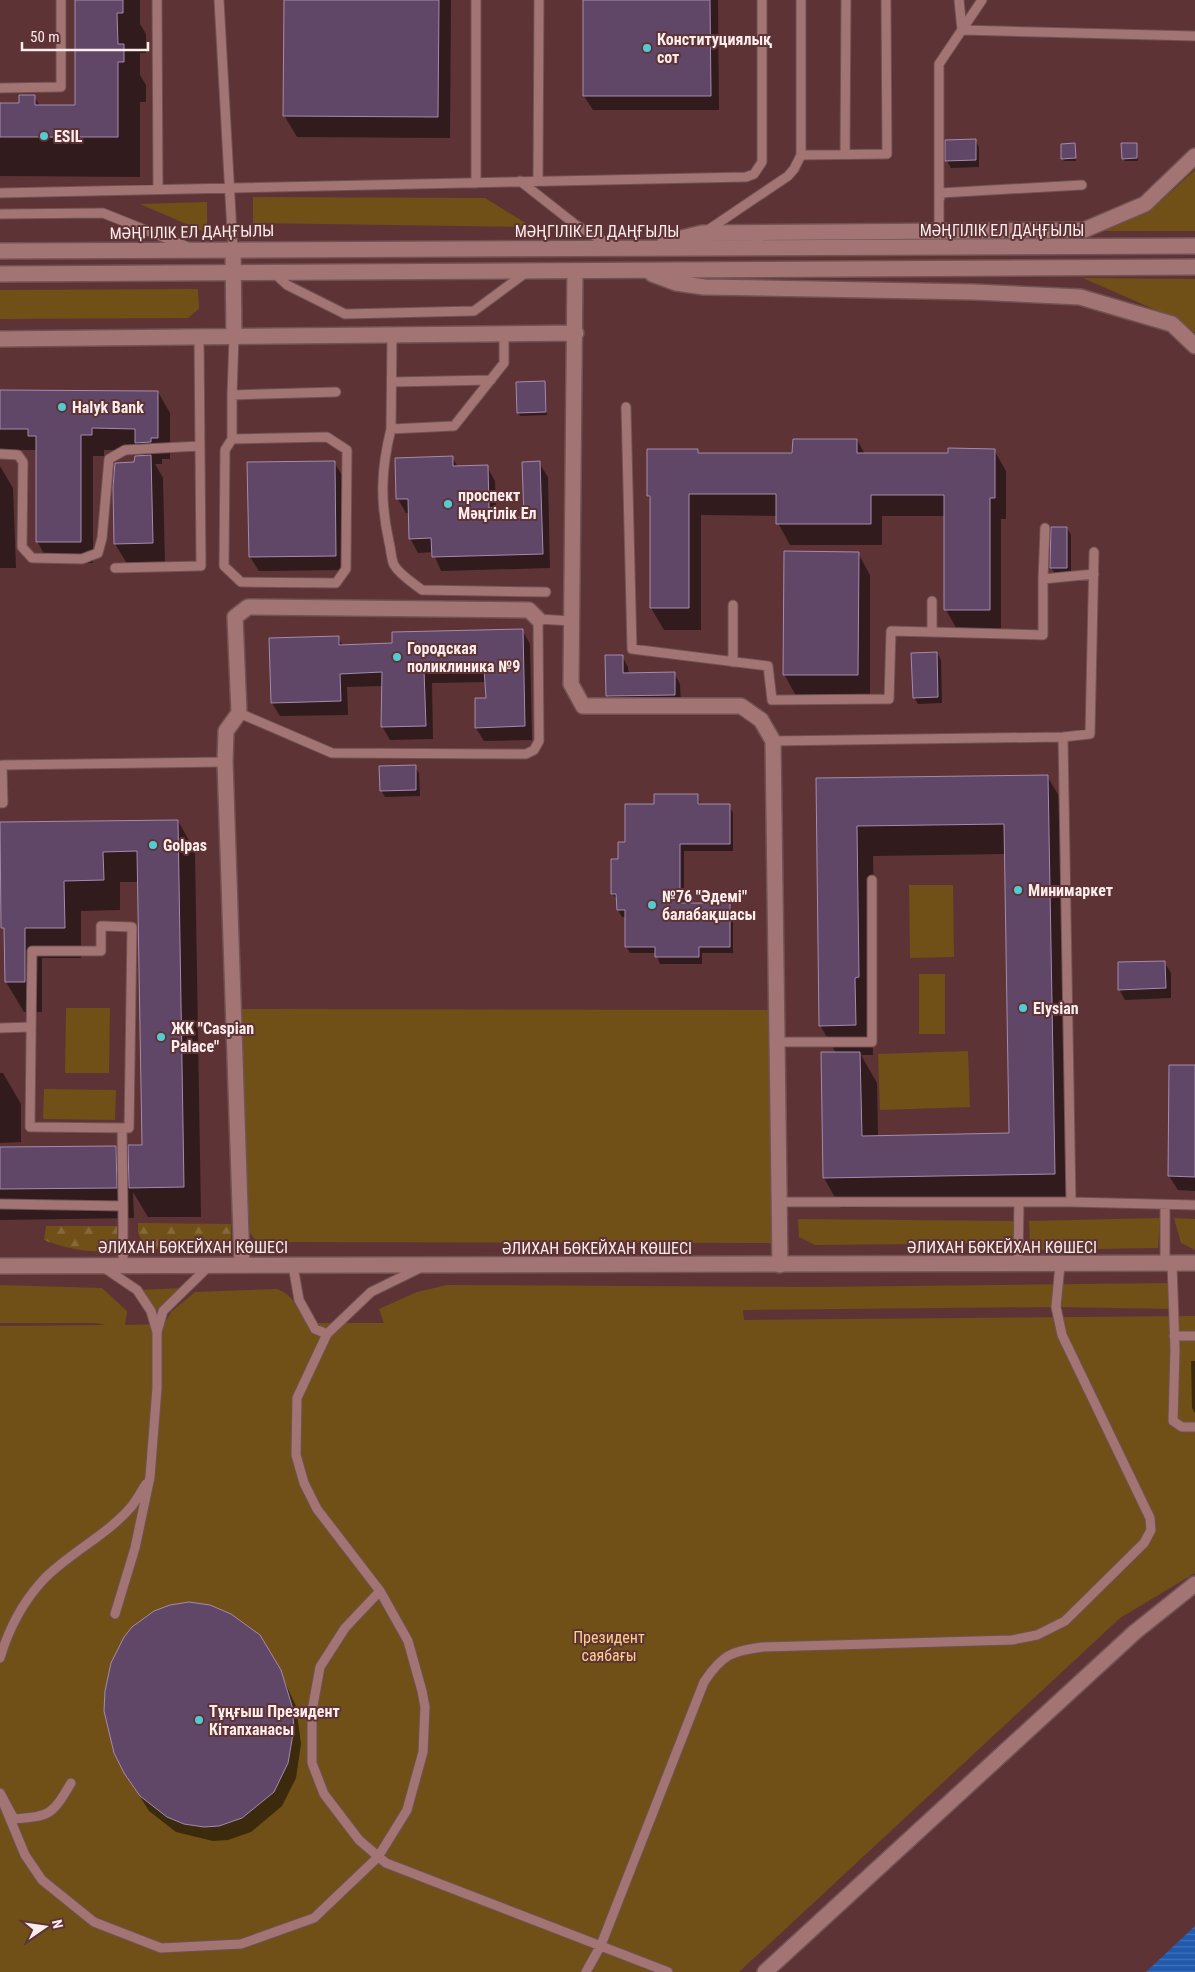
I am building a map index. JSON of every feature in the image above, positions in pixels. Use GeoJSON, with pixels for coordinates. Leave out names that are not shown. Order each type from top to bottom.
{"type":"FeatureCollection","features":[{"type":"Feature","properties":{"kind":"street"},"geometry":{"type":"LineString","coordinates":[[643,248],[702,233],[1084,230],[1145,204],[1195,156]]}},
{"type":"Feature","properties":{"kind":"street","name":"МӘҢГІЛІК ЕЛ ДАҢҒЫЛЫ"},"geometry":{"type":"LineString","coordinates":[[0,251],[1195,246]]}},
{"type":"Feature","properties":{"kind":"street"},"geometry":{"type":"LineString","coordinates":[[233,250],[234,336]]}},
{"type":"Feature","properties":{"kind":"street"},"geometry":{"type":"LineString","coordinates":[[0,274],[1195,267]]}},
{"type":"Feature","properties":{"kind":"street"},"geometry":{"type":"LineString","coordinates":[[643,270],[676,283],[704,287],[974,292],[1080,297],[1172,324],[1195,346]]}},
{"type":"Feature","properties":{"kind":"street"},"geometry":{"type":"LineString","coordinates":[[575,271],[576,333],[571,684],[583,706],[741,706],[761,720],[774,741],[780,1265]]}},
{"type":"Feature","properties":{"kind":"street"},"geometry":{"type":"LineString","coordinates":[[0,339],[576,333]]}},
{"type":"Feature","properties":{"kind":"street"},"geometry":{"type":"LineString","coordinates":[[242,1265],[224,762],[226,731],[238,713],[235,617],[248,607],[529,610],[538,619]]}},
{"type":"Feature","properties":{"kind":"street","name":"ӘЛИХАН БӨКЕЙХАН КӨШЕСІ"},"geometry":{"type":"LineString","coordinates":[[0,1266],[99,1264],[423,1266],[1195,1263]]}},
{"type":"Feature","properties":{"kind":"street"},"geometry":{"type":"LineString","coordinates":[[765,1972],[1135,1632],[1195,1584]]}},
{"type":"Feature","properties":{"kind":"lane"},"geometry":{"type":"LineString","coordinates":[[0,88],[61,87],[62,0]]}},
{"type":"Feature","properties":{"kind":"lane"},"geometry":{"type":"LineString","coordinates":[[156,0],[158,190]]}},
{"type":"Feature","properties":{"kind":"lane"},"geometry":{"type":"LineString","coordinates":[[219,0],[233,250]]}},
{"type":"Feature","properties":{"kind":"lane"},"geometry":{"type":"LineString","coordinates":[[476,0],[476,183]]}},
{"type":"Feature","properties":{"kind":"lane"},"geometry":{"type":"LineString","coordinates":[[538,0],[538,181]]}},
{"type":"Feature","properties":{"kind":"lane"},"geometry":{"type":"LineString","coordinates":[[0,192],[746,177],[754,174],[762,162],[762,0]]}},
{"type":"Feature","properties":{"kind":"lane"},"geometry":{"type":"LineString","coordinates":[[702,233],[788,176],[794,170],[801,155],[801,0]]}},
{"type":"Feature","properties":{"kind":"lane"},"geometry":{"type":"LineString","coordinates":[[845,154],[846,0]]}},
{"type":"Feature","properties":{"kind":"lane"},"geometry":{"type":"LineString","coordinates":[[801,155],[887,154],[886,0]]}},
{"type":"Feature","properties":{"kind":"lane"},"geometry":{"type":"LineString","coordinates":[[959,0],[962,30]]}},
{"type":"Feature","properties":{"kind":"lane"},"geometry":{"type":"LineString","coordinates":[[939,231],[939,64],[982,0]]}},
{"type":"Feature","properties":{"kind":"lane"},"geometry":{"type":"LineString","coordinates":[[962,30],[1195,36]]}},
{"type":"Feature","properties":{"kind":"lane"},"geometry":{"type":"LineString","coordinates":[[520,182],[576,225],[617,249]]}},
{"type":"Feature","properties":{"kind":"lane"},"geometry":{"type":"LineString","coordinates":[[939,231],[940,193],[1082,186]]}},
{"type":"Feature","properties":{"kind":"lane"},"geometry":{"type":"LineString","coordinates":[[0,214],[102,213],[197,250]]}},
{"type":"Feature","properties":{"kind":"lane"},"geometry":{"type":"LineString","coordinates":[[273,272],[288,285],[345,314],[474,311],[528,271]]}},
{"type":"Feature","properties":{"kind":"lane"},"geometry":{"type":"LineString","coordinates":[[392,429],[454,426],[504,363],[504,334]]}},
{"type":"Feature","properties":{"kind":"lane"},"geometry":{"type":"LineString","coordinates":[[392,335],[392,429],[383,460],[384,513],[394,564],[422,590],[546,592]]}},
{"type":"Feature","properties":{"kind":"lane"},"geometry":{"type":"LineString","coordinates":[[115,568],[201,566],[199,336]]}},
{"type":"Feature","properties":{"kind":"lane"},"geometry":{"type":"LineString","coordinates":[[232,439],[327,437],[347,450],[346,569],[336,583],[241,582],[224,566],[225,450],[232,439],[234,336]]}},
{"type":"Feature","properties":{"kind":"lane"},"geometry":{"type":"LineString","coordinates":[[392,382],[491,380]]}},
{"type":"Feature","properties":{"kind":"lane"},"geometry":{"type":"LineString","coordinates":[[232,394],[336,392]]}},
{"type":"Feature","properties":{"kind":"lane"},"geometry":{"type":"LineString","coordinates":[[626,407],[632,650],[768,666],[772,700],[889,699],[891,631],[1043,635],[1045,528]]}},
{"type":"Feature","properties":{"kind":"lane"},"geometry":{"type":"LineString","coordinates":[[0,454],[18,455],[23,462],[22,547],[32,558],[82,559],[98,553],[102,538],[109,458],[125,450],[200,446]]}},
{"type":"Feature","properties":{"kind":"lane"},"geometry":{"type":"LineString","coordinates":[[774,741],[1063,737],[1090,734],[1094,552]]}},
{"type":"Feature","properties":{"kind":"lane"},"geometry":{"type":"LineString","coordinates":[[1043,579],[1094,574]]}},
{"type":"Feature","properties":{"kind":"lane"},"geometry":{"type":"LineString","coordinates":[[932,601],[932,632]]}},
{"type":"Feature","properties":{"kind":"lane"},"geometry":{"type":"LineString","coordinates":[[733,605],[733,662]]}},
{"type":"Feature","properties":{"kind":"lane"},"geometry":{"type":"LineString","coordinates":[[238,713],[332,754],[526,754],[534,750],[540,740],[538,619],[572,621]]}},
{"type":"Feature","properties":{"kind":"lane"},"geometry":{"type":"LineString","coordinates":[[1063,737],[1071,1202]]}},
{"type":"Feature","properties":{"kind":"lane"},"geometry":{"type":"LineString","coordinates":[[0,803],[3,803],[2,765],[224,762]]}},
{"type":"Feature","properties":{"kind":"lane"},"geometry":{"type":"LineString","coordinates":[[777,1042],[872,1042],[872,880]]}},
{"type":"Feature","properties":{"kind":"lane"},"geometry":{"type":"LineString","coordinates":[[101,926],[132,927],[129,1128],[30,1127],[31,1027],[32,950],[101,951],[101,926]]}},
{"type":"Feature","properties":{"kind":"lane"},"geometry":{"type":"LineString","coordinates":[[0,1028],[31,1027]]}},
{"type":"Feature","properties":{"kind":"lane"},"geometry":{"type":"LineString","coordinates":[[122,1128],[123,1264]]}},
{"type":"Feature","properties":{"kind":"lane"},"geometry":{"type":"LineString","coordinates":[[779,1202],[1071,1202],[1195,1205]]}},
{"type":"Feature","properties":{"kind":"lane"},"geometry":{"type":"LineString","coordinates":[[1018,1264],[1020,1202]]}},
{"type":"Feature","properties":{"kind":"lane"},"geometry":{"type":"LineString","coordinates":[[0,1204],[123,1206]]}},
{"type":"Feature","properties":{"kind":"lane"},"geometry":{"type":"LineString","coordinates":[[1165,1205],[1174,1336],[1173,1421],[1182,1427],[1195,1427]]}},
{"type":"Feature","properties":{"kind":"lane"},"geometry":{"type":"LineString","coordinates":[[99,1264],[137,1290],[151,1311],[157,1332]]}},
{"type":"Feature","properties":{"kind":"lane"},"geometry":{"type":"LineString","coordinates":[[115,1614],[134,1548],[150,1477],[157,1388],[157,1332],[163,1310],[211,1264]]}},
{"type":"Feature","properties":{"kind":"lane"},"geometry":{"type":"LineString","coordinates":[[586,1972],[601,1945],[704,1682],[716,1664],[728,1654],[740,1650],[763,1647],[1012,1640],[1037,1635],[1065,1621],[1144,1543],[1151,1530],[1150,1518],[1062,1335],[1056,1307],[1060,1265]]}},
{"type":"Feature","properties":{"kind":"lane"},"geometry":{"type":"LineString","coordinates":[[293,1266],[299,1300],[315,1329],[326,1334]]}},
{"type":"Feature","properties":{"kind":"lane"},"geometry":{"type":"LineString","coordinates":[[0,1792],[25,1855],[42,1880],[94,1922],[161,1948],[241,1944],[314,1918],[378,1858],[407,1810],[423,1752],[425,1714],[422,1691],[408,1641],[380,1590],[317,1509],[304,1483],[296,1455],[297,1398],[326,1334],[371,1292],[423,1266]]}},
{"type":"Feature","properties":{"kind":"lane"},"geometry":{"type":"LineString","coordinates":[[1174,1336],[1195,1336]]}},
{"type":"Feature","properties":{"kind":"lane"},"geometry":{"type":"LineString","coordinates":[[0,1658],[6,1636],[28,1599],[45,1578],[81,1548],[108,1529],[132,1506],[150,1477]]}},
{"type":"Feature","properties":{"kind":"lane"},"geometry":{"type":"LineString","coordinates":[[380,1590],[345,1628],[320,1667],[312,1710],[312,1763],[324,1794],[359,1840],[378,1858],[668,1972]]}},
{"type":"Feature","properties":{"kind":"lane"},"geometry":{"type":"LineString","coordinates":[[3,1802],[14,1819],[40,1817],[55,1810],[71,1783]]}},
{"type":"Feature","properties":{"kind":"green space"},"geometry":{"type":"Polygon","coordinates":[[[1195,170],[1195,231],[1101,231],[1161,201],[1195,170]]]}},
{"type":"Feature","properties":{"kind":"green space"},"geometry":{"type":"Polygon","coordinates":[[[253,197],[485,198],[532,227],[253,223],[253,197]]]}},
{"type":"Feature","properties":{"kind":"green space"},"geometry":{"type":"Polygon","coordinates":[[[207,202],[207,233],[140,204],[207,202]]]}},
{"type":"Feature","properties":{"kind":"green space"},"geometry":{"type":"Polygon","coordinates":[[[1083,278],[1195,279],[1195,333],[1165,314],[1083,278]]]}},
{"type":"Feature","properties":{"kind":"green space"},"geometry":{"type":"Polygon","coordinates":[[[198,289],[199,309],[188,318],[0,319],[0,290],[198,289]]]}},
{"type":"Feature","properties":{"kind":"green space"},"geometry":{"type":"Polygon","coordinates":[[[909,885],[953,885],[954,957],[910,958],[909,885]]]}},
{"type":"Feature","properties":{"kind":"green space"},"geometry":{"type":"Polygon","coordinates":[[[919,974],[945,974],[945,1034],[919,1034],[919,974]]]}},
{"type":"Feature","properties":{"kind":"green space"},"geometry":{"type":"Polygon","coordinates":[[[66,1008],[110,1008],[109,1073],[65,1073],[66,1008]]]}},
{"type":"Feature","properties":{"kind":"green space"},"geometry":{"type":"Polygon","coordinates":[[[240,1009],[770,1010],[771,1243],[257,1242],[250,1233],[240,1009]]]}},
{"type":"Feature","properties":{"kind":"green space"},"geometry":{"type":"Polygon","coordinates":[[[968,1051],[970,1107],[880,1110],[878,1054],[968,1051]]]}},
{"type":"Feature","properties":{"kind":"green space"},"geometry":{"type":"Polygon","coordinates":[[[44,1089],[116,1090],[115,1120],[43,1119],[44,1089]]]}},
{"type":"Feature","properties":{"kind":"green space"},"geometry":{"type":"Polygon","coordinates":[[[1160,1218],[1158,1248],[1038,1250],[1030,1243],[1029,1221],[1160,1218]]]}},
{"type":"Feature","properties":{"kind":"green space"},"geometry":{"type":"Polygon","coordinates":[[[1174,1218],[1195,1219],[1195,1250],[1181,1243],[1174,1218]]]}},
{"type":"Feature","properties":{"kind":"green space"},"geometry":{"type":"Polygon","coordinates":[[[798,1219],[1018,1221],[1017,1243],[815,1245],[799,1237],[798,1219]]]}},
{"type":"Feature","properties":{"kind":"green space"},"geometry":{"type":"Polygon","coordinates":[[[138,1223],[231,1224],[231,1250],[146,1249],[138,1233],[138,1223]]]}},
{"type":"Feature","properties":{"kind":"green space"},"geometry":{"type":"Polygon","coordinates":[[[46,1226],[117,1226],[117,1247],[109,1250],[91,1251],[60,1245],[44,1240],[46,1226]]]}},
{"type":"Feature","properties":{"kind":"green space","name":"Президент саябағы"},"geometry":{"type":"Polygon","coordinates":[[[1172,1283],[1173,1309],[1056,1307],[743,1310],[744,1320],[1195,1316],[1195,1573],[1120,1618],[739,1972],[0,1972],[0,1326],[106,1325],[96,1323],[0,1323],[0,1285],[102,1288],[127,1311],[125,1325],[164,1324],[172,1311],[195,1292],[277,1289],[295,1303],[306,1323],[384,1323],[379,1309],[417,1292],[447,1285],[815,1287],[1172,1283]]]}},
{"type":"Feature","properties":{"kind":"green space"},"geometry":{"type":"Polygon","coordinates":[[[184,1288],[163,1311],[151,1311],[137,1290],[184,1288]]]}},
{"type":"Feature","properties":{"kind":"water"},"geometry":{"type":"Polygon","coordinates":[[[1195,1926],[1195,1972],[1146,1972],[1195,1926]]]}},
{"type":"Feature","properties":{"kind":"building"},"geometry":{"type":"Polygon","coordinates":[[[75,0],[123,0],[123,13],[117,13],[118,44],[124,44],[124,62],[118,62],[118,137],[0,137],[0,103],[19,103],[19,95],[35,95],[35,105],[75,105],[75,0]]]}},
{"type":"Feature","properties":{"kind":"building"},"geometry":{"type":"Polygon","coordinates":[[[284,0],[439,0],[438,117],[283,116],[284,0]]]}},
{"type":"Feature","properties":{"kind":"building","name":"Конституциялық сот"},"geometry":{"type":"Polygon","coordinates":[[[583,0],[710,0],[711,96],[583,96],[583,0]]]}},
{"type":"Feature","properties":{"kind":"building"},"geometry":{"type":"Polygon","coordinates":[[[976,139],[976,160],[945,161],[945,140],[976,139]]]}},
{"type":"Feature","properties":{"kind":"building"},"geometry":{"type":"Polygon","coordinates":[[[1075,143],[1076,158],[1061,159],[1061,144],[1075,143]]]}},
{"type":"Feature","properties":{"kind":"building"},"geometry":{"type":"Polygon","coordinates":[[[1121,143],[1137,143],[1137,158],[1122,159],[1121,143]]]}},
{"type":"Feature","properties":{"kind":"building"},"geometry":{"type":"Polygon","coordinates":[[[545,381],[546,412],[517,413],[516,382],[545,381]]]}},
{"type":"Feature","properties":{"kind":"building"},"geometry":{"type":"Polygon","coordinates":[[[0,390],[158,391],[158,438],[151,438],[151,442],[135,443],[135,429],[92,428],[92,435],[81,435],[81,542],[36,542],[36,436],[28,436],[28,429],[0,429],[0,390]]]}},
{"type":"Feature","properties":{"kind":"building"},"geometry":{"type":"Polygon","coordinates":[[[793,439],[857,439],[857,453],[948,453],[948,448],[995,449],[995,498],[990,498],[990,610],[944,610],[944,495],[871,495],[871,524],[776,524],[776,494],[689,494],[689,608],[650,608],[650,496],[647,496],[647,449],[698,449],[698,453],[792,453],[793,439]]]}},
{"type":"Feature","properties":{"kind":"building"},"geometry":{"type":"Polygon","coordinates":[[[151,455],[153,543],[114,544],[113,487],[115,463],[134,462],[135,456],[151,455]]]}},
{"type":"Feature","properties":{"kind":"building","name":"проспект Мәңгілік Ел"},"geometry":{"type":"Polygon","coordinates":[[[453,456],[453,466],[488,465],[489,508],[497,508],[497,518],[524,517],[522,462],[540,461],[543,554],[432,557],[431,538],[409,539],[408,499],[396,499],[395,458],[453,456]]]}},
{"type":"Feature","properties":{"kind":"building"},"geometry":{"type":"Polygon","coordinates":[[[335,461],[336,556],[249,557],[247,462],[335,461]]]}},
{"type":"Feature","properties":{"kind":"building"},"geometry":{"type":"Polygon","coordinates":[[[1051,527],[1067,527],[1067,568],[1050,568],[1051,527]]]}},
{"type":"Feature","properties":{"kind":"building"},"geometry":{"type":"Polygon","coordinates":[[[784,551],[859,552],[858,675],[783,675],[784,551]]]}},
{"type":"Feature","properties":{"kind":"building","name":"Городская поликлиника №9"},"geometry":{"type":"Polygon","coordinates":[[[523,629],[525,726],[475,728],[475,698],[486,698],[484,669],[424,670],[426,726],[381,727],[382,672],[340,674],[341,701],[271,703],[269,638],[339,636],[339,645],[392,643],[392,632],[523,629]]]}},
{"type":"Feature","properties":{"kind":"building"},"geometry":{"type":"Polygon","coordinates":[[[937,652],[938,697],[913,698],[911,653],[937,652]]]}},
{"type":"Feature","properties":{"kind":"building"},"geometry":{"type":"Polygon","coordinates":[[[605,655],[623,655],[623,673],[675,672],[675,695],[606,696],[605,655]]]}},
{"type":"Feature","properties":{"kind":"building"},"geometry":{"type":"Polygon","coordinates":[[[416,765],[416,790],[380,791],[379,766],[416,765]]]}},
{"type":"Feature","properties":{"kind":"building"},"geometry":{"type":"Polygon","coordinates":[[[1048,775],[1055,1174],[823,1178],[821,1052],[860,1052],[862,1136],[1009,1133],[1004,824],[857,826],[859,977],[855,978],[856,1025],[819,1026],[816,778],[1048,775]]]}},
{"type":"Feature","properties":{"kind":"building"},"geometry":{"type":"Polygon","coordinates":[[[654,794],[698,794],[698,804],[730,804],[730,844],[680,844],[680,903],[730,903],[730,947],[699,947],[699,957],[655,957],[655,947],[625,947],[625,910],[617,910],[616,894],[611,894],[611,859],[618,859],[618,842],[625,842],[625,804],[654,804],[654,794]]]}},
{"type":"Feature","properties":{"kind":"building","name":"ЖК \"Caspian Palace\""},"geometry":{"type":"Polygon","coordinates":[[[178,820],[184,1187],[129,1188],[128,1145],[142,1145],[137,851],[103,852],[104,880],[64,881],[65,928],[25,928],[25,982],[5,982],[4,928],[1,928],[0,822],[178,820]]]}},
{"type":"Feature","properties":{"kind":"building"},"geometry":{"type":"Polygon","coordinates":[[[1165,961],[1166,988],[1118,990],[1118,962],[1165,961]]]}},
{"type":"Feature","properties":{"kind":"building"},"geometry":{"type":"Polygon","coordinates":[[[1169,1065],[1195,1065],[1195,1177],[1168,1176],[1169,1065]]]}},
{"type":"Feature","properties":{"kind":"building"},"geometry":{"type":"Polygon","coordinates":[[[116,1146],[117,1188],[0,1189],[0,1147],[116,1146]]]}},
{"type":"Feature","properties":{"kind":"building","name":"Тұңғыш Президент Кітапханасы"},"geometry":{"type":"Polygon","coordinates":[[[189,1602],[210,1605],[231,1614],[260,1635],[281,1670],[292,1706],[294,1728],[288,1763],[274,1792],[242,1818],[219,1826],[204,1827],[184,1824],[167,1817],[140,1796],[124,1773],[114,1753],[104,1711],[105,1691],[111,1663],[124,1637],[132,1627],[154,1611],[170,1605],[189,1602]]]}},
{"type":"Feature","properties":{"kind":"place","name":"Конституциялық сот"},"geometry":{"type":"Point","coordinates":[647,48]}},
{"type":"Feature","properties":{"kind":"place","name":"ESIL"},"geometry":{"type":"Point","coordinates":[44,136]}},
{"type":"Feature","properties":{"kind":"place","name":"Halyk Bank"},"geometry":{"type":"Point","coordinates":[62,407]}},
{"type":"Feature","properties":{"kind":"place","name":"проспект Мәңгілік Ел"},"geometry":{"type":"Point","coordinates":[448,504]}},
{"type":"Feature","properties":{"kind":"place","name":"Городская поликлиника №9"},"geometry":{"type":"Point","coordinates":[397,657]}},
{"type":"Feature","properties":{"kind":"place","name":"Golpas"},"geometry":{"type":"Point","coordinates":[153,845]}},
{"type":"Feature","properties":{"kind":"place","name":"Минимаркет"},"geometry":{"type":"Point","coordinates":[1018,890]}},
{"type":"Feature","properties":{"kind":"place","name":"№76 \"Әдемі\" балабақшасы"},"geometry":{"type":"Point","coordinates":[652,905]}},
{"type":"Feature","properties":{"kind":"place","name":"Elysian"},"geometry":{"type":"Point","coordinates":[1023,1008]}},
{"type":"Feature","properties":{"kind":"place","name":"ЖК \"Caspian Palace\""},"geometry":{"type":"Point","coordinates":[161,1037]}},
{"type":"Feature","properties":{"kind":"place","name":"Тұңғыш Президент Кітапханасы"},"geometry":{"type":"Point","coordinates":[199,1720]}}]}
